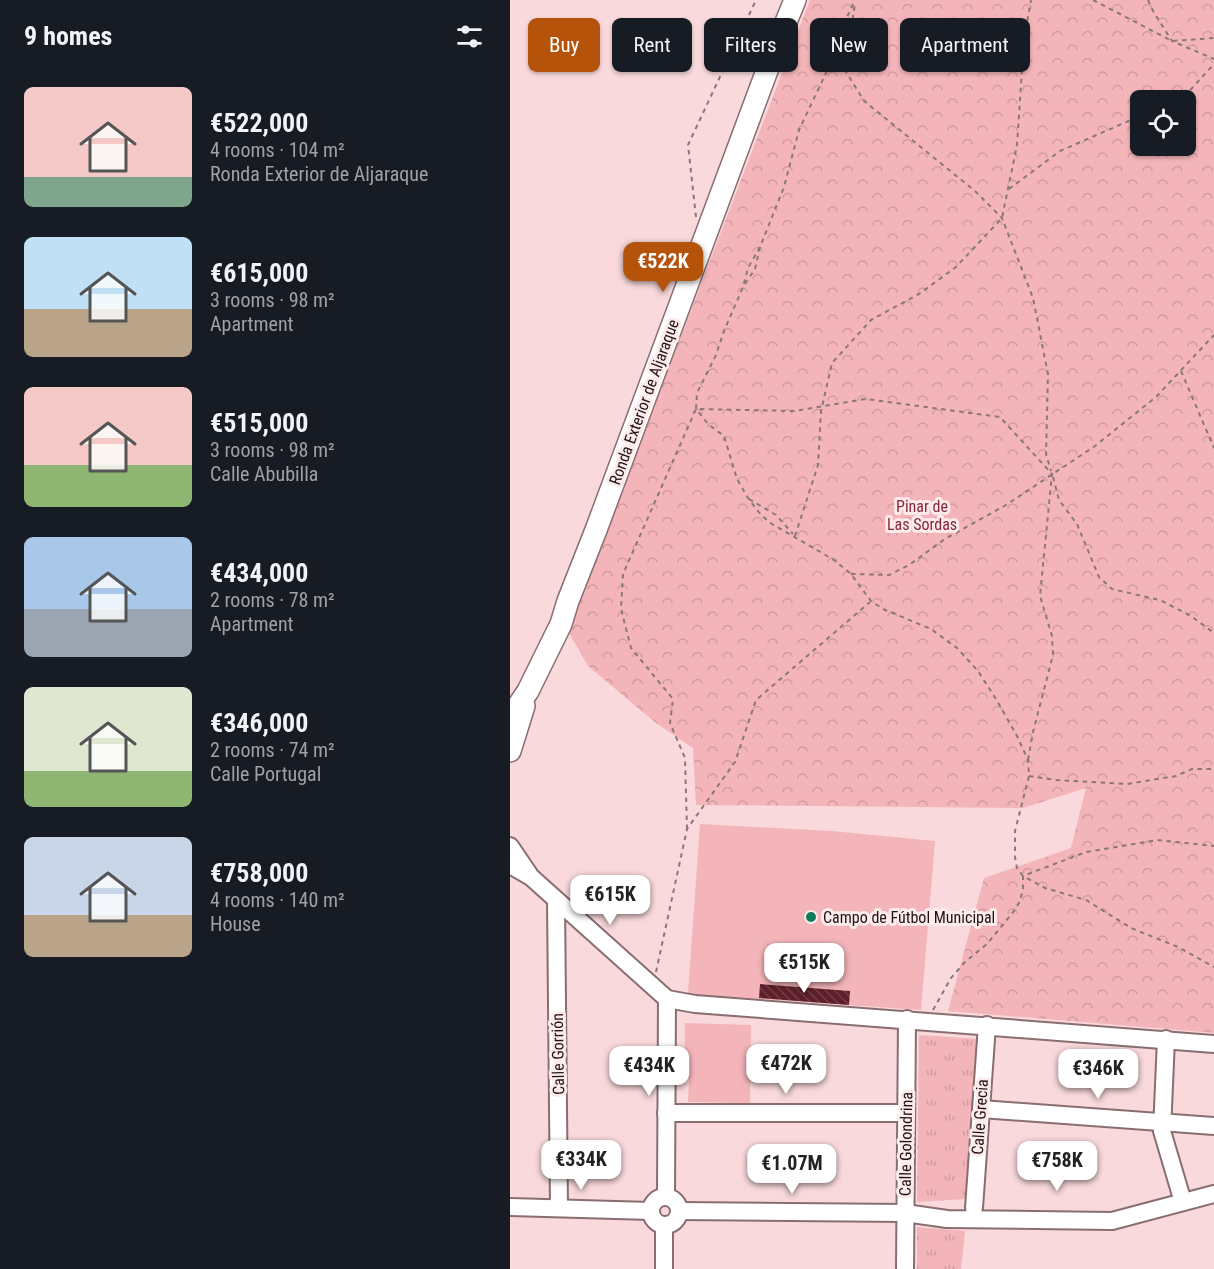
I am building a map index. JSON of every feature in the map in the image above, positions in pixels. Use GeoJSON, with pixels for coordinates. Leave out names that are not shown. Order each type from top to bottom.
{"type":"FeatureCollection","features":[{"type":"Feature","properties":{"kind":"main road","name":"Ronda Exterior de Aljaraque"},"geometry":{"type":"LineString","coordinates":[[510,718],[519,695],[520,684],[567,601],[596,530],[795,0]]}},
{"type":"Feature","properties":{"kind":"main road"},"geometry":{"type":"LineString","coordinates":[[510,751],[519,695]]}},
{"type":"Feature","properties":{"kind":"street"},"geometry":{"type":"LineString","coordinates":[[510,846],[531,877],[667,999],[695,1004],[1214,1044]]}},
{"type":"Feature","properties":{"kind":"street"},"geometry":{"type":"LineString","coordinates":[[510,865],[531,877]]}},
{"type":"Feature","properties":{"kind":"street","name":"Calle Gorrión"},"geometry":{"type":"LineString","coordinates":[[556,901],[559,1208]]}},
{"type":"Feature","properties":{"kind":"street"},"geometry":{"type":"LineString","coordinates":[[666,1196],[667,999]]}},
{"type":"Feature","properties":{"kind":"street","name":"Calle Golondrina"},"geometry":{"type":"LineString","coordinates":[[905,1269],[907,1020]]}},
{"type":"Feature","properties":{"kind":"street","name":"Calle Grecia"},"geometry":{"type":"LineString","coordinates":[[974,1208],[987,1026]]}},
{"type":"Feature","properties":{"kind":"street"},"geometry":{"type":"LineString","coordinates":[[1166,1040],[1162,1131],[1182,1197]]}},
{"type":"Feature","properties":{"kind":"street"},"geometry":{"type":"LineString","coordinates":[[981,1109],[1214,1126]]}},
{"type":"Feature","properties":{"kind":"street"},"geometry":{"type":"LineString","coordinates":[[666,1113],[906,1113]]}},
{"type":"Feature","properties":{"kind":"street"},"geometry":{"type":"LineString","coordinates":[[680,1211],[905,1213],[947,1219],[1112,1221],[1182,1197],[1214,1183]]}},
{"type":"Feature","properties":{"kind":"street"},"geometry":{"type":"LineString","coordinates":[[905,1213],[940,1207],[1110,1210],[1182,1197],[1214,1194]]}},
{"type":"Feature","properties":{"kind":"street"},"geometry":{"type":"LineString","coordinates":[[666,1196],[674,1199],[680,1211],[673,1223],[664,1225],[655,1221],[651,1211],[653,1202],[666,1196]]}},
{"type":"Feature","properties":{"kind":"street"},"geometry":{"type":"LineString","coordinates":[[510,1207],[651,1211]]}},
{"type":"Feature","properties":{"kind":"street"},"geometry":{"type":"LineString","coordinates":[[664,1225],[664,1269]]}},
{"type":"Feature","properties":{"kind":"path"},"geometry":{"type":"LineString","coordinates":[[696,217],[688,145],[756,0]]}},
{"type":"Feature","properties":{"kind":"path"},"geometry":{"type":"LineString","coordinates":[[852,18],[855,0]]}},
{"type":"Feature","properties":{"kind":"path"},"geometry":{"type":"LineString","coordinates":[[847,18],[855,0]]}},
{"type":"Feature","properties":{"kind":"path"},"geometry":{"type":"LineString","coordinates":[[795,536],[818,465],[822,407],[831,363],[871,320],[919,294],[956,267],[1002,219],[1017,145],[1024,40],[1031,0]]}},
{"type":"Feature","properties":{"kind":"path"},"geometry":{"type":"LineString","coordinates":[[1093,0],[1172,40],[1214,58]]}},
{"type":"Feature","properties":{"kind":"path"},"geometry":{"type":"LineString","coordinates":[[1148,0],[1172,40]]}},
{"type":"Feature","properties":{"kind":"path"},"geometry":{"type":"LineString","coordinates":[[1172,40],[1214,38]]}},
{"type":"Feature","properties":{"kind":"path"},"geometry":{"type":"LineString","coordinates":[[1190,90],[1214,64]]}},
{"type":"Feature","properties":{"kind":"path"},"geometry":{"type":"LineString","coordinates":[[653,986],[687,829],[685,758],[670,723],[674,699],[632,648],[621,609],[624,574],[696,409],[697,393],[716,355],[743,287],[748,268],[760,247],[784,187],[799,130],[826,72]]}},
{"type":"Feature","properties":{"kind":"path"},"geometry":{"type":"LineString","coordinates":[[846,72],[864,100],[975,191],[1002,219],[1033,298],[1048,374],[1047,454],[1059,500],[1077,524],[1099,578],[1112,589],[1160,600],[1191,616],[1214,633]]}},
{"type":"Feature","properties":{"kind":"path"},"geometry":{"type":"LineString","coordinates":[[1009,189],[1060,151],[1130,120]]}},
{"type":"Feature","properties":{"kind":"path"},"geometry":{"type":"LineString","coordinates":[[743,287],[755,269],[760,247]]}},
{"type":"Feature","properties":{"kind":"path"},"geometry":{"type":"LineString","coordinates":[[851,574],[889,575],[909,565],[945,539],[1006,505],[1095,446],[1156,397],[1214,335]]}},
{"type":"Feature","properties":{"kind":"path"},"geometry":{"type":"LineString","coordinates":[[1180,370],[1214,448]]}},
{"type":"Feature","properties":{"kind":"path"},"geometry":{"type":"LineString","coordinates":[[696,409],[795,411],[866,399],[1000,417],[1052,474],[1040,596],[1052,636],[1053,655],[1028,760],[1029,776],[1015,831],[1017,868],[1023,876],[1045,888],[1086,900],[1131,928],[1178,947],[1214,968]]}},
{"type":"Feature","properties":{"kind":"path"},"geometry":{"type":"LineString","coordinates":[[696,409],[708,424],[724,436],[737,479],[761,515],[772,524],[834,560],[851,574],[871,601],[883,609],[932,629],[957,648],[978,671],[996,699],[1028,760]]}},
{"type":"Feature","properties":{"kind":"path"},"geometry":{"type":"LineString","coordinates":[[748,498],[776,515],[795,536]]}},
{"type":"Feature","properties":{"kind":"path"},"geometry":{"type":"LineString","coordinates":[[687,829],[735,762],[756,700],[871,601]]}},
{"type":"Feature","properties":{"kind":"path"},"geometry":{"type":"LineString","coordinates":[[1029,776],[1056,780],[1128,784],[1176,776],[1192,769],[1214,769]]}},
{"type":"Feature","properties":{"kind":"path"},"geometry":{"type":"LineString","coordinates":[[1023,876],[1086,852],[1157,840],[1214,846]]}},
{"type":"Feature","properties":{"kind":"path"},"geometry":{"type":"LineString","coordinates":[[931,1012],[951,978],[964,962],[987,944],[1014,911],[1023,890],[1023,876]]}},
{"type":"Feature","properties":{"kind":"green space","name":"Pinar de Las Sordas"},"geometry":{"type":"Polygon","coordinates":[[[810,0],[1214,0],[1214,1033],[948,1011],[984,878],[1071,848],[1086,788],[1023,808],[696,805],[693,748],[656,723],[588,666],[568,631],[782,72],[798,72],[798,31],[810,0]]]}},
{"type":"Feature","properties":{"kind":"green space","name":"Campo de Fútbol Municipal"},"geometry":{"type":"Polygon","coordinates":[[[700,824],[832,831],[935,841],[921,1010],[688,994],[700,824]]]}},
{"type":"Feature","properties":{"kind":"green space"},"geometry":{"type":"Polygon","coordinates":[[[685,1023],[751,1025],[750,1103],[688,1102],[689,1079],[684,1079],[685,1023]]]}},
{"type":"Feature","properties":{"kind":"green space"},"geometry":{"type":"Polygon","coordinates":[[[919,1035],[979,1039],[967,1199],[917,1202],[919,1035]]]}},
{"type":"Feature","properties":{"kind":"green space"},"geometry":{"type":"Polygon","coordinates":[[[917,1227],[965,1231],[961,1269],[917,1269],[917,1227]]]}},
{"type":"Feature","properties":{"kind":"building"},"geometry":{"type":"Polygon","coordinates":[[[760,984],[850,991],[849,1005],[759,998],[760,984]]]}},
{"type":"Feature","properties":{"kind":"place","name":"Campo de Fútbol Municipal"},"geometry":{"type":"Point","coordinates":[811,917]}}]}
